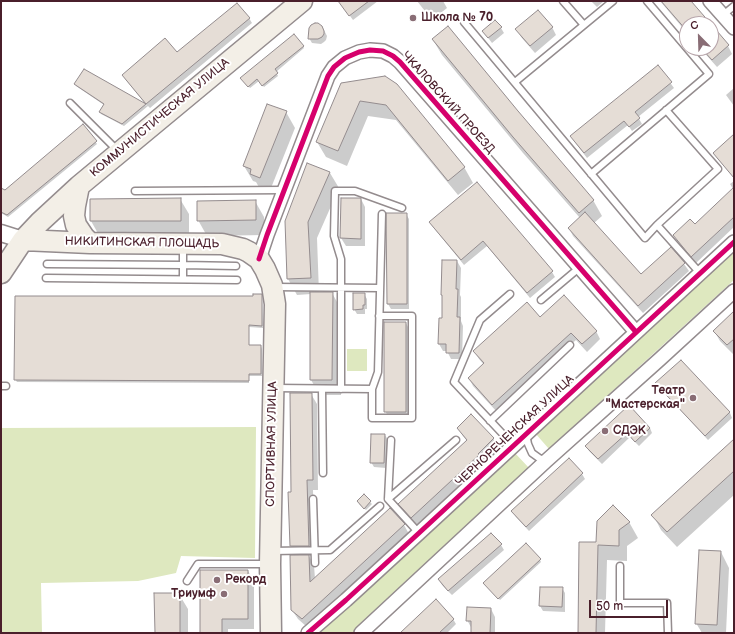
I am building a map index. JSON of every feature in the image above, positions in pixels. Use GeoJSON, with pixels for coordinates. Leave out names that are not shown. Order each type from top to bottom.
{"type":"FeatureCollection","features":[{"type":"Feature","properties":{"kind":"main road","name":"КОММУНИСТИЧЕСКАЯ УЛИЦА"},"geometry":{"type":"LineString","coordinates":[[1,273],[23,240],[79,186],[302,1]]}},
{"type":"Feature","properties":{"kind":"main road"},"geometry":{"type":"LineString","coordinates":[[79,186],[74,216],[76,225],[90,243]]}},
{"type":"Feature","properties":{"kind":"main road","name":"НИКИТИНСКАЯ ПЛОЩАДЬ"},"geometry":{"type":"LineString","coordinates":[[23,240],[90,243],[222,244],[234,246],[250,252],[259,259]]}},
{"type":"Feature","properties":{"kind":"main road","name":"СПОРТИВНАЯ УЛИЦА"},"geometry":{"type":"LineString","coordinates":[[259,259],[265,269],[275,304],[270,557],[271,633]]}},
{"type":"Feature","properties":{"kind":"street"},"geometry":{"type":"LineString","coordinates":[[710,1],[734,28]]}},
{"type":"Feature","properties":{"kind":"street","name":"ЧКАЛОВСКИЙ ПРОЕЗД"},"geometry":{"type":"LineString","coordinates":[[259,259],[328,76],[334,67],[345,58],[359,52],[370,50],[383,51],[393,56],[400,62],[636,332]]}},
{"type":"Feature","properties":{"kind":"street"},"geometry":{"type":"LineString","coordinates":[[1,233],[23,240]]}},
{"type":"Feature","properties":{"kind":"street","name":"ЧЕРНОРЕЧЕНСКАЯ УЛИЦА"},"geometry":{"type":"LineString","coordinates":[[308,633],[514,446],[734,242]]}},
{"type":"Feature","properties":{"kind":"street"},"geometry":{"type":"LineString","coordinates":[[367,631],[546,461],[734,291]]}},
{"type":"Feature","properties":{"kind":"lane"},"geometry":{"type":"LineString","coordinates":[[564,1],[584,25]]}},
{"type":"Feature","properties":{"kind":"lane"},"geometry":{"type":"LineString","coordinates":[[515,82],[613,1]]}},
{"type":"Feature","properties":{"kind":"lane"},"geometry":{"type":"LineString","coordinates":[[591,174],[709,74],[647,1]]}},
{"type":"Feature","properties":{"kind":"lane"},"geometry":{"type":"LineString","coordinates":[[723,15],[734,6]]}},
{"type":"Feature","properties":{"kind":"lane"},"geometry":{"type":"LineString","coordinates":[[464,22],[644,238],[718,169],[666,110]]}},
{"type":"Feature","properties":{"kind":"lane"},"geometry":{"type":"LineString","coordinates":[[70,103],[119,152]]}},
{"type":"Feature","properties":{"kind":"lane"},"geometry":{"type":"LineString","coordinates":[[135,191],[284,190]]}},
{"type":"Feature","properties":{"kind":"lane"},"geometry":{"type":"LineString","coordinates":[[341,389],[341,259],[334,236],[335,191],[355,191],[402,208]]}},
{"type":"Feature","properties":{"kind":"lane"},"geometry":{"type":"LineString","coordinates":[[379,316],[412,316],[412,418],[372,418],[372,389],[378,372],[379,316],[382,214]]}},
{"type":"Feature","properties":{"kind":"lane"},"geometry":{"type":"LineString","coordinates":[[658,225],[700,273]]}},
{"type":"Feature","properties":{"kind":"lane"},"geometry":{"type":"LineString","coordinates":[[183,244],[183,279]]}},
{"type":"Feature","properties":{"kind":"lane"},"geometry":{"type":"LineString","coordinates":[[47,264],[236,266]]}},
{"type":"Feature","properties":{"kind":"lane"},"geometry":{"type":"LineString","coordinates":[[541,300],[579,268]]}},
{"type":"Feature","properties":{"kind":"lane"},"geometry":{"type":"LineString","coordinates":[[46,278],[237,280]]}},
{"type":"Feature","properties":{"kind":"lane"},"geometry":{"type":"LineString","coordinates":[[270,287],[380,288]]}},
{"type":"Feature","properties":{"kind":"lane"},"geometry":{"type":"LineString","coordinates":[[510,294],[480,320],[454,382],[514,446]]}},
{"type":"Feature","properties":{"kind":"lane"},"geometry":{"type":"LineString","coordinates":[[490,420],[570,345]]}},
{"type":"Feature","properties":{"kind":"lane"},"geometry":{"type":"LineString","coordinates":[[273,388],[372,389]]}},
{"type":"Feature","properties":{"kind":"lane"},"geometry":{"type":"LineString","coordinates":[[322,388],[323,473]]}},
{"type":"Feature","properties":{"kind":"lane"},"geometry":{"type":"LineString","coordinates":[[526,434],[532,453],[538,458],[546,461]]}},
{"type":"Feature","properties":{"kind":"lane"},"geometry":{"type":"LineString","coordinates":[[391,440],[388,499],[419,533]]}},
{"type":"Feature","properties":{"kind":"lane"},"geometry":{"type":"LineString","coordinates":[[388,499],[456,440]]}},
{"type":"Feature","properties":{"kind":"lane"},"geometry":{"type":"LineString","coordinates":[[313,499],[315,564]]}},
{"type":"Feature","properties":{"kind":"lane"},"geometry":{"type":"LineString","coordinates":[[187,581],[198,564],[270,557],[314,550],[330,550],[380,506]]}},
{"type":"Feature","properties":{"kind":"lane"},"geometry":{"type":"LineString","coordinates":[[620,566],[620,603],[667,604],[668,633]]}},
{"type":"Feature","properties":{"kind":"green space"},"geometry":{"type":"Polygon","coordinates":[[[734,250],[734,280],[549,449],[535,433],[734,250]]]}},
{"type":"Feature","properties":{"kind":"green space"},"geometry":{"type":"Polygon","coordinates":[[[347,349],[367,349],[367,371],[347,371],[347,349]]]}},
{"type":"Feature","properties":{"kind":"green space"},"geometry":{"type":"Polygon","coordinates":[[[256,427],[255,558],[181,556],[176,573],[138,581],[41,583],[42,633],[1,633],[1,428],[256,427]]]}},
{"type":"Feature","properties":{"kind":"green space"},"geometry":{"type":"Polygon","coordinates":[[[514,452],[530,469],[355,633],[320,633],[514,452]]]}},
{"type":"Feature","properties":{"kind":"building"},"geometry":{"type":"Polygon","coordinates":[[[338,1],[369,1],[349,16],[338,1]]]}},
{"type":"Feature","properties":{"kind":"building"},"geometry":{"type":"Polygon","coordinates":[[[661,1],[691,1],[704,16],[679,16],[679,22],[661,1]]]}},
{"type":"Feature","properties":{"kind":"building"},"geometry":{"type":"Polygon","coordinates":[[[237,3],[250,18],[146,104],[122,75],[165,38],[177,52],[237,3]]]}},
{"type":"Feature","properties":{"kind":"building"},"geometry":{"type":"Polygon","coordinates":[[[538,10],[553,27],[530,46],[515,29],[538,10]]]}},
{"type":"Feature","properties":{"kind":"building"},"geometry":{"type":"Polygon","coordinates":[[[495,20],[502,27],[488,38],[482,31],[495,20]]]}},
{"type":"Feature","properties":{"kind":"building"},"geometry":{"type":"Polygon","coordinates":[[[315,23],[322,26],[324,34],[318,39],[308,39],[309,28],[315,23]]]}},
{"type":"Feature","properties":{"kind":"building"},"geometry":{"type":"Polygon","coordinates":[[[448,26],[594,200],[579,213],[513,137],[432,39],[448,26]]]}},
{"type":"Feature","properties":{"kind":"building"},"geometry":{"type":"Polygon","coordinates":[[[719,33],[729,45],[719,54],[719,33]]]}},
{"type":"Feature","properties":{"kind":"building"},"geometry":{"type":"Polygon","coordinates":[[[294,34],[304,46],[275,69],[278,73],[262,86],[257,79],[248,87],[240,78],[294,34]]]}},
{"type":"Feature","properties":{"kind":"building"},"geometry":{"type":"Polygon","coordinates":[[[708,56],[717,56],[712,60],[708,56]]]}},
{"type":"Feature","properties":{"kind":"building"},"geometry":{"type":"Polygon","coordinates":[[[658,65],[672,82],[635,112],[640,118],[629,127],[624,121],[584,153],[570,136],[658,65]]]}},
{"type":"Feature","properties":{"kind":"building"},"geometry":{"type":"Polygon","coordinates":[[[84,69],[146,104],[122,124],[99,112],[104,104],[74,84],[84,69]]]}},
{"type":"Feature","properties":{"kind":"building"},"geometry":{"type":"Polygon","coordinates":[[[385,76],[397,84],[465,167],[448,181],[386,105],[360,101],[338,151],[316,142],[341,83],[385,76]]]}},
{"type":"Feature","properties":{"kind":"building"},"geometry":{"type":"Polygon","coordinates":[[[267,104],[287,111],[260,178],[250,174],[251,169],[243,166],[267,104]]]}},
{"type":"Feature","properties":{"kind":"building"},"geometry":{"type":"Polygon","coordinates":[[[83,124],[97,141],[7,215],[1,212],[1,188],[5,190],[83,124]]]}},
{"type":"Feature","properties":{"kind":"building"},"geometry":{"type":"Polygon","coordinates":[[[734,134],[734,178],[713,153],[734,134]]]}},
{"type":"Feature","properties":{"kind":"building"},"geometry":{"type":"Polygon","coordinates":[[[307,163],[330,172],[308,222],[311,278],[287,279],[285,221],[307,163]]]}},
{"type":"Feature","properties":{"kind":"building"},"geometry":{"type":"Polygon","coordinates":[[[477,182],[553,271],[527,293],[483,241],[461,260],[429,222],[477,182]]]}},
{"type":"Feature","properties":{"kind":"building"},"geometry":{"type":"Polygon","coordinates":[[[734,187],[734,217],[691,257],[673,235],[690,219],[695,224],[734,187]]]}},
{"type":"Feature","properties":{"kind":"building"},"geometry":{"type":"Polygon","coordinates":[[[181,198],[181,221],[90,221],[90,199],[181,198]]]}},
{"type":"Feature","properties":{"kind":"building"},"geometry":{"type":"Polygon","coordinates":[[[341,198],[361,198],[361,239],[340,238],[341,198]]]}},
{"type":"Feature","properties":{"kind":"building"},"geometry":{"type":"Polygon","coordinates":[[[256,200],[256,220],[197,221],[197,201],[256,200]]]}},
{"type":"Feature","properties":{"kind":"building"},"geometry":{"type":"Polygon","coordinates":[[[585,212],[641,274],[671,247],[685,263],[638,306],[568,228],[585,212]]]}},
{"type":"Feature","properties":{"kind":"building"},"geometry":{"type":"Polygon","coordinates":[[[386,213],[407,213],[407,304],[387,304],[386,213]]]}},
{"type":"Feature","properties":{"kind":"building"},"geometry":{"type":"Polygon","coordinates":[[[442,260],[457,260],[457,317],[460,317],[459,353],[446,353],[446,344],[438,344],[439,318],[442,318],[442,260]]]}},
{"type":"Feature","properties":{"kind":"building"},"geometry":{"type":"Polygon","coordinates":[[[310,292],[333,292],[332,380],[310,380],[310,292]]]}},
{"type":"Feature","properties":{"kind":"building"},"geometry":{"type":"Polygon","coordinates":[[[353,293],[365,293],[365,305],[363,305],[363,309],[353,310],[353,293]]]}},
{"type":"Feature","properties":{"kind":"building"},"geometry":{"type":"Polygon","coordinates":[[[253,294],[262,294],[262,326],[249,325],[249,345],[261,345],[261,374],[249,374],[249,381],[14,380],[15,296],[253,296],[253,294]]]}},
{"type":"Feature","properties":{"kind":"building"},"geometry":{"type":"Polygon","coordinates":[[[564,295],[597,331],[582,344],[571,333],[492,405],[468,378],[484,363],[473,351],[527,302],[540,317],[564,295]]]}},
{"type":"Feature","properties":{"kind":"building"},"geometry":{"type":"Polygon","coordinates":[[[734,311],[734,339],[727,345],[713,331],[734,311]]]}},
{"type":"Feature","properties":{"kind":"building"},"geometry":{"type":"Polygon","coordinates":[[[384,322],[406,322],[406,412],[384,412],[384,322]]]}},
{"type":"Feature","properties":{"kind":"building","name":"Театр \"Мастерская\""},"geometry":{"type":"Polygon","coordinates":[[[681,360],[730,412],[705,436],[655,383],[681,360]]]}},
{"type":"Feature","properties":{"kind":"building"},"geometry":{"type":"Polygon","coordinates":[[[290,393],[312,393],[313,480],[307,480],[309,546],[290,546],[288,492],[291,492],[290,393]]]}},
{"type":"Feature","properties":{"kind":"building"},"geometry":{"type":"Polygon","coordinates":[[[629,405],[650,428],[635,442],[627,433],[598,459],[585,446],[629,405]]]}},
{"type":"Feature","properties":{"kind":"building"},"geometry":{"type":"Polygon","coordinates":[[[471,414],[494,438],[478,454],[479,455],[411,518],[398,504],[467,440],[457,428],[471,414]]]}},
{"type":"Feature","properties":{"kind":"building"},"geometry":{"type":"Polygon","coordinates":[[[371,434],[385,434],[384,463],[370,463],[371,434]]]}},
{"type":"Feature","properties":{"kind":"building"},"geometry":{"type":"Polygon","coordinates":[[[734,439],[734,471],[667,532],[651,515],[734,439]]]}},
{"type":"Feature","properties":{"kind":"building"},"geometry":{"type":"Polygon","coordinates":[[[569,458],[583,473],[526,527],[511,511],[569,458]]]}},
{"type":"Feature","properties":{"kind":"building"},"geometry":{"type":"Polygon","coordinates":[[[364,494],[371,501],[364,509],[357,501],[364,494]]]}},
{"type":"Feature","properties":{"kind":"building"},"geometry":{"type":"Polygon","coordinates":[[[613,505],[630,522],[619,530],[619,546],[598,545],[596,633],[578,633],[579,542],[596,542],[597,521],[613,505]]]}},
{"type":"Feature","properties":{"kind":"building"},"geometry":{"type":"Polygon","coordinates":[[[390,508],[405,524],[302,619],[291,610],[290,555],[309,555],[310,582],[390,508]]]}},
{"type":"Feature","properties":{"kind":"building"},"geometry":{"type":"Polygon","coordinates":[[[491,533],[502,544],[448,591],[438,579],[491,533]]]}},
{"type":"Feature","properties":{"kind":"building"},"geometry":{"type":"Polygon","coordinates":[[[526,543],[541,559],[498,599],[483,583],[526,543]]]}},
{"type":"Feature","properties":{"kind":"building"},"geometry":{"type":"Polygon","coordinates":[[[699,550],[721,551],[717,625],[695,624],[699,550]]]}},
{"type":"Feature","properties":{"kind":"building","name":"Триумф"},"geometry":{"type":"Polygon","coordinates":[[[200,570],[248,570],[248,619],[222,619],[222,633],[200,633],[200,570]]]}},
{"type":"Feature","properties":{"kind":"building"},"geometry":{"type":"Polygon","coordinates":[[[540,587],[563,587],[562,607],[539,606],[540,587]]]}},
{"type":"Feature","properties":{"kind":"building"},"geometry":{"type":"Polygon","coordinates":[[[154,593],[180,593],[180,633],[155,633],[154,593]]]}},
{"type":"Feature","properties":{"kind":"building"},"geometry":{"type":"Polygon","coordinates":[[[436,599],[454,619],[439,633],[400,633],[436,599]]]}},
{"type":"Feature","properties":{"kind":"building"},"geometry":{"type":"Polygon","coordinates":[[[467,607],[491,608],[490,633],[471,633],[471,621],[466,621],[467,607]]]}},
{"type":"Feature","properties":{"kind":"cycle path"},"geometry":{"type":"LineString","coordinates":[[259,259],[328,76],[334,67],[345,58],[359,52],[370,50],[383,51],[393,56],[400,62],[636,332]]}},
{"type":"Feature","properties":{"kind":"cycle path"},"geometry":{"type":"LineString","coordinates":[[308,633],[419,533],[734,242]]}},
{"type":"Feature","properties":{"kind":"place","name":"Школа № 70"},"geometry":{"type":"Point","coordinates":[413,18]}},
{"type":"Feature","properties":{"kind":"place","name":"Театр \"Мастерская\""},"geometry":{"type":"Point","coordinates":[693,398]}},
{"type":"Feature","properties":{"kind":"place","name":"СДЭК"},"geometry":{"type":"Point","coordinates":[605,431]}},
{"type":"Feature","properties":{"kind":"place","name":"Рекорд"},"geometry":{"type":"Point","coordinates":[217,580]}},
{"type":"Feature","properties":{"kind":"place","name":"Триумф"},"geometry":{"type":"Point","coordinates":[224,594]}}]}
